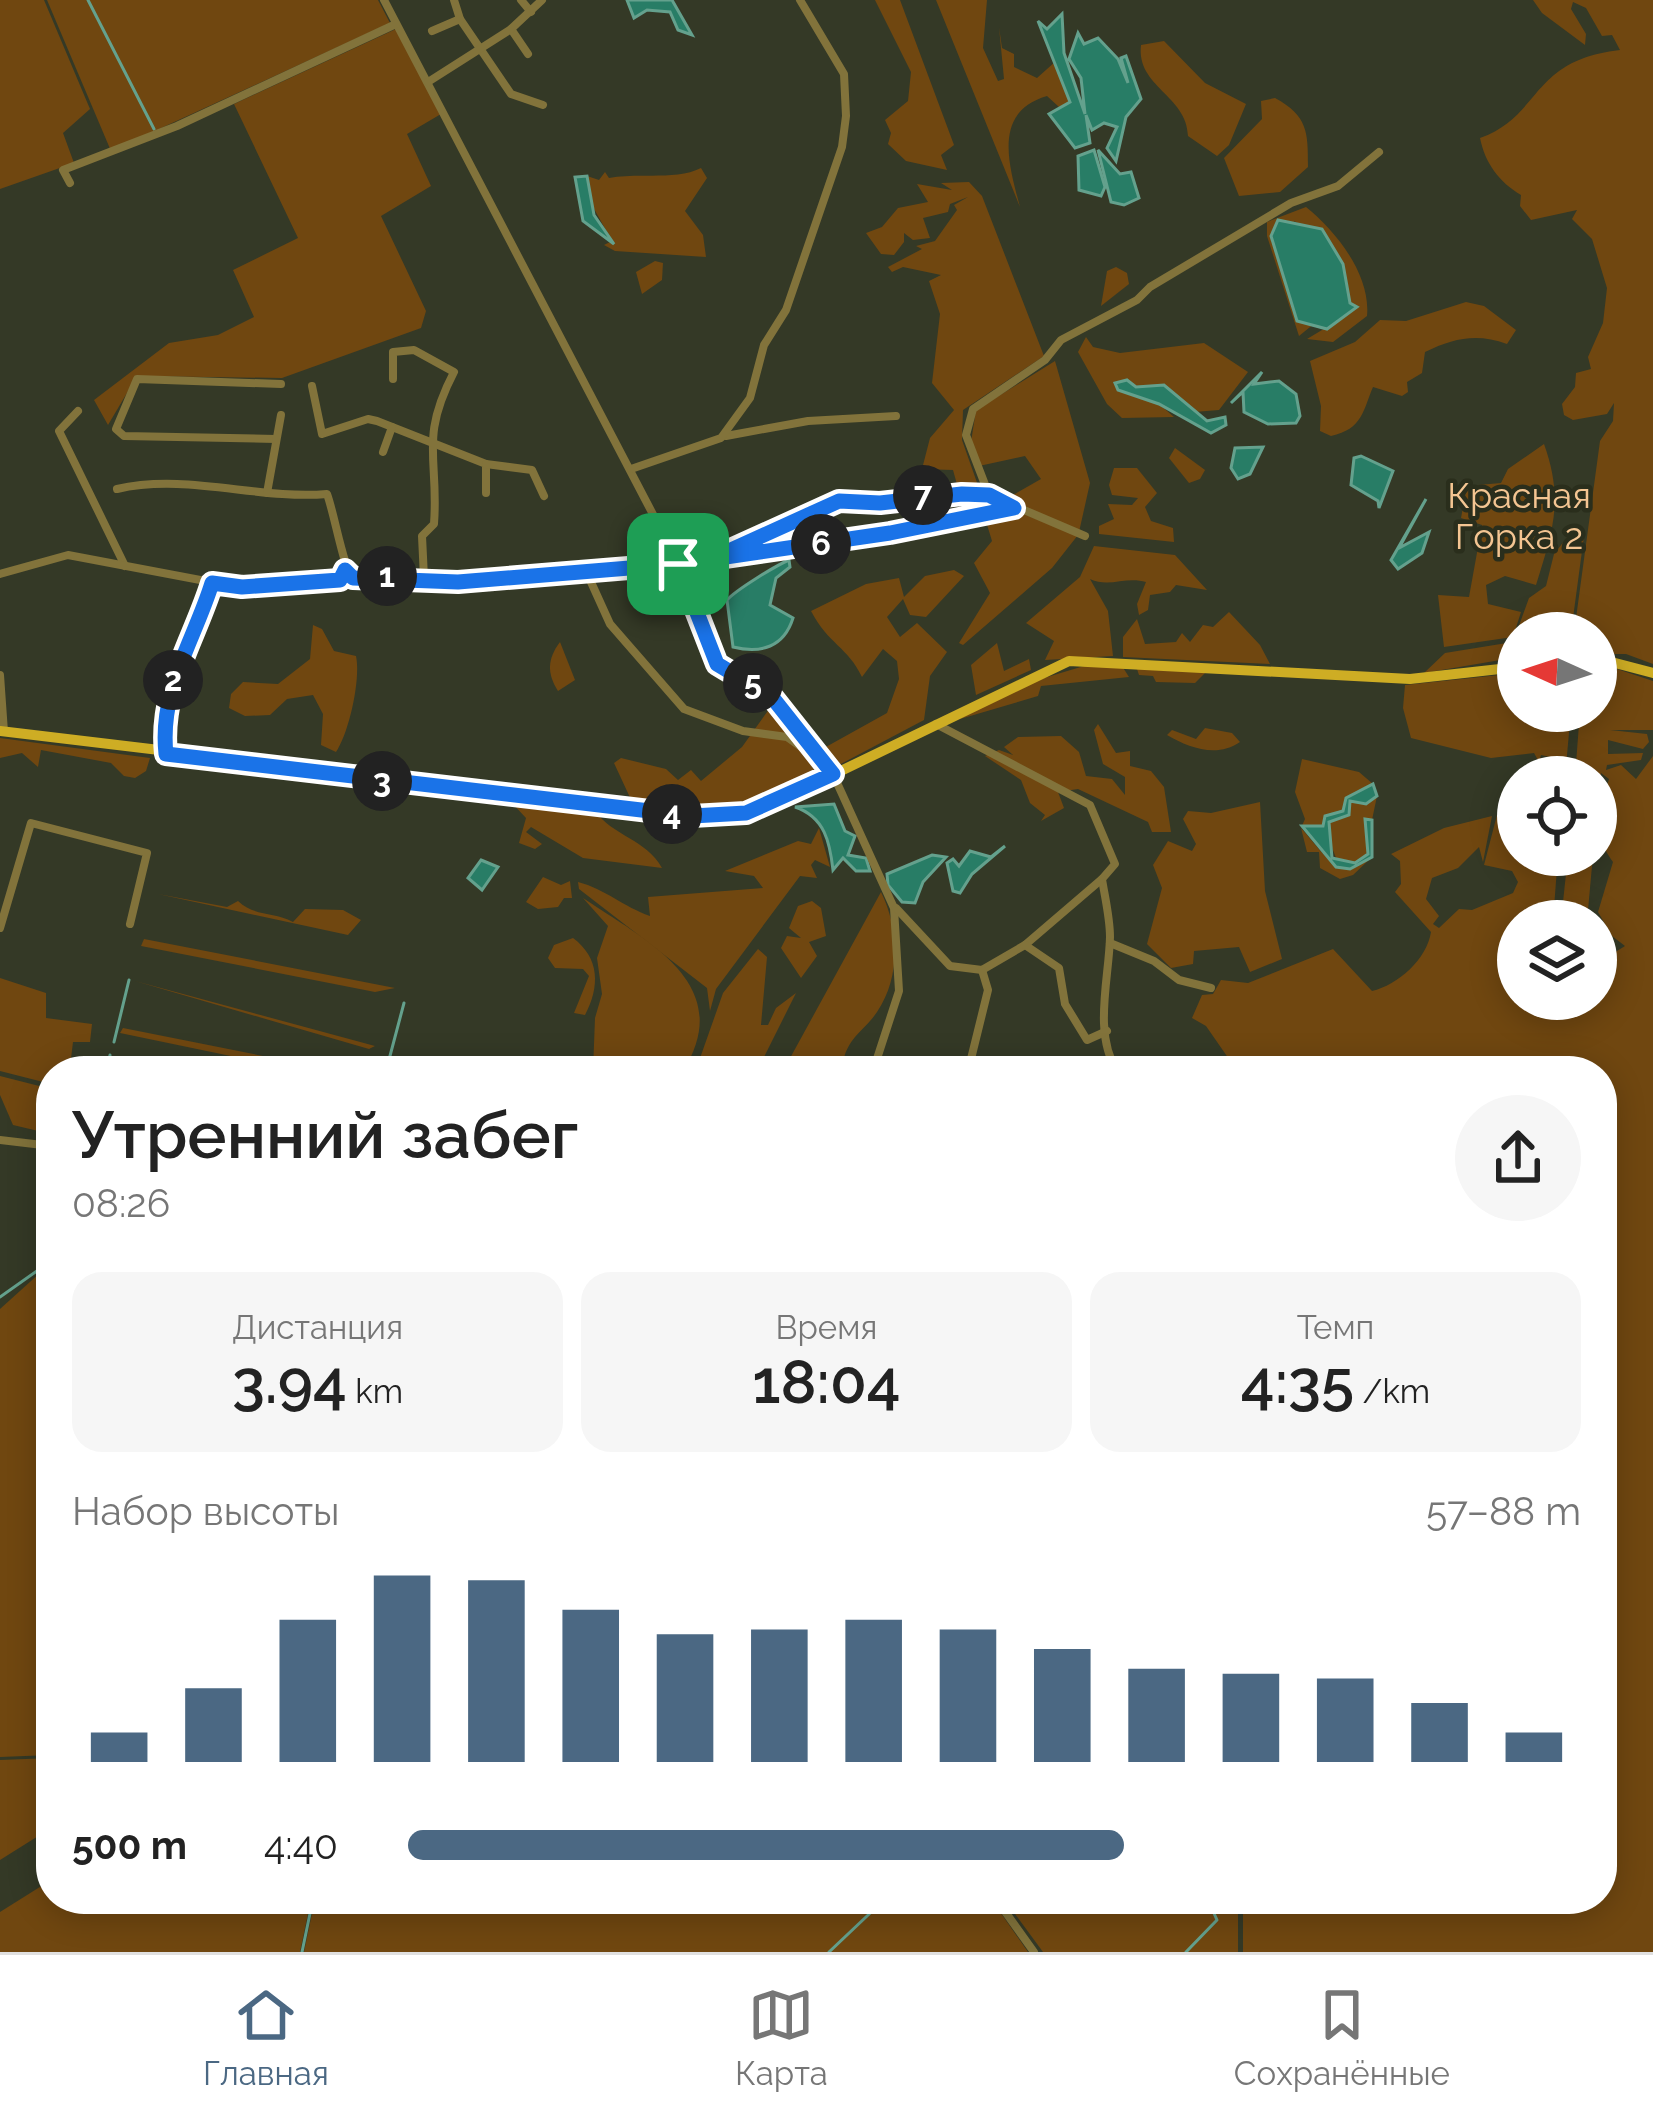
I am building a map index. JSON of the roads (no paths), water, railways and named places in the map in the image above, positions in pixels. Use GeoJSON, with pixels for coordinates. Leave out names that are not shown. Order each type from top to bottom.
{"type":"FeatureCollection","features":[{"type":"Feature","properties":{"kind":"main road"},"geometry":{"type":"LineString","coordinates":[[2,732],[706,817],[766,807],[1069,661],[1410,679],[1497,669]]}},
{"type":"Feature","properties":{"kind":"main road"},"geometry":{"type":"LineString","coordinates":[[1617,664],[1653,673]]}},
{"type":"Feature","properties":{"kind":"street"},"geometry":{"type":"LineString","coordinates":[[383,0],[430,81],[631,470],[678,564],[717,664],[772,697],[812,754]]}},
{"type":"Feature","properties":{"kind":"street"},"geometry":{"type":"LineString","coordinates":[[454,0],[460,19],[511,94],[543,105]]}},
{"type":"Feature","properties":{"kind":"street"},"geometry":{"type":"LineString","coordinates":[[521,0],[531,12]]}},
{"type":"Feature","properties":{"kind":"street"},"geometry":{"type":"LineString","coordinates":[[430,81],[511,28],[542,0]]}},
{"type":"Feature","properties":{"kind":"street"},"geometry":{"type":"LineString","coordinates":[[721,438],[750,398],[764,346],[785,310],[842,147],[847,84],[800,0]]}},
{"type":"Feature","properties":{"kind":"street"},"geometry":{"type":"LineString","coordinates":[[432,31],[460,19]]}},
{"type":"Feature","properties":{"kind":"street"},"geometry":{"type":"LineString","coordinates":[[70,184],[64,170],[177,126],[396,24]]}},
{"type":"Feature","properties":{"kind":"street"},"geometry":{"type":"LineString","coordinates":[[511,28],[528,54]]}},
{"type":"Feature","properties":{"kind":"street"},"geometry":{"type":"LineString","coordinates":[[987,513],[987,496],[966,435],[973,409],[1087,322],[1122,309],[1291,203],[1338,186],[1379,152]]}},
{"type":"Feature","properties":{"kind":"street"},"geometry":{"type":"LineString","coordinates":[[393,379],[393,352],[414,350],[454,371],[439,400],[428,442],[434,524],[424,529],[424,578]]}},
{"type":"Feature","properties":{"kind":"street"},"geometry":{"type":"LineString","coordinates":[[276,439],[118,435],[118,413],[137,379],[280,384]]}},
{"type":"Feature","properties":{"kind":"street"},"geometry":{"type":"LineString","coordinates":[[312,386],[322,434],[368,419],[486,464],[532,470],[544,496]]}},
{"type":"Feature","properties":{"kind":"street"},"geometry":{"type":"LineString","coordinates":[[78,411],[59,430],[125,567]]}},
{"type":"Feature","properties":{"kind":"street"},"geometry":{"type":"LineString","coordinates":[[267,493],[281,415]]}},
{"type":"Feature","properties":{"kind":"street"},"geometry":{"type":"LineString","coordinates":[[631,470],[721,438],[808,421],[896,416]]}},
{"type":"Feature","properties":{"kind":"street"},"geometry":{"type":"LineString","coordinates":[[383,452],[392,427]]}},
{"type":"Feature","properties":{"kind":"street"},"geometry":{"type":"LineString","coordinates":[[486,464],[486,493]]}},
{"type":"Feature","properties":{"kind":"street"},"geometry":{"type":"LineString","coordinates":[[117,488],[247,488],[292,499],[327,494],[342,534],[345,570],[340,580]]}},
{"type":"Feature","properties":{"kind":"street"},"geometry":{"type":"LineString","coordinates":[[722,554],[839,501],[880,503],[943,493],[987,496],[1085,536]]}},
{"type":"Feature","properties":{"kind":"street"},"geometry":{"type":"LineString","coordinates":[[0,574],[61,556],[242,587],[353,578],[458,582],[678,564],[722,554],[828,543],[1014,508]]}},
{"type":"Feature","properties":{"kind":"street"},"geometry":{"type":"LineString","coordinates":[[345,570],[353,578]]}},
{"type":"Feature","properties":{"kind":"street"},"geometry":{"type":"LineString","coordinates":[[586,571],[610,624],[684,709],[743,731],[787,737],[833,774],[894,908],[950,966],[982,970],[1025,945],[1114,864],[1090,805],[935,724]]}},
{"type":"Feature","properties":{"kind":"street"},"geometry":{"type":"LineString","coordinates":[[166,754],[175,672],[196,632],[212,583]]}},
{"type":"Feature","properties":{"kind":"street"},"geometry":{"type":"LineString","coordinates":[[0,675],[2,732]]}},
{"type":"Feature","properties":{"kind":"street"},"geometry":{"type":"LineString","coordinates":[[0,928],[28,824],[147,854],[130,923]]}},
{"type":"Feature","properties":{"kind":"street"},"geometry":{"type":"LineString","coordinates":[[1102,879],[1110,943],[1104,962],[1108,1056]]}},
{"type":"Feature","properties":{"kind":"street"},"geometry":{"type":"LineString","coordinates":[[878,1056],[899,991],[894,908]]}},
{"type":"Feature","properties":{"kind":"street"},"geometry":{"type":"LineString","coordinates":[[1110,943],[1144,956],[1179,980],[1211,988]]}},
{"type":"Feature","properties":{"kind":"street"},"geometry":{"type":"LineString","coordinates":[[1025,945],[1059,968],[1065,1004],[1087,1040],[1107,1031]]}},
{"type":"Feature","properties":{"kind":"street"},"geometry":{"type":"LineString","coordinates":[[972,1056],[988,989],[982,970]]}},
{"type":"Feature","properties":{"kind":"street"},"geometry":{"type":"LineString","coordinates":[[0,1140],[36,1144]]}},
{"type":"Feature","properties":{"kind":"street"},"geometry":{"type":"LineString","coordinates":[[1007,1914],[1034,1952]]}},
{"type":"Feature","properties":{"kind":"water"},"geometry":{"type":"Polygon","coordinates":[[[627,0],[672,0],[692,35],[678,30],[670,12],[647,10],[634,18],[627,0]]]}},
{"type":"Feature","properties":{"kind":"water"},"geometry":{"type":"Polygon","coordinates":[[[1062,14],[1064,53],[1085,114],[1081,78],[1069,59],[1078,33],[1084,44],[1098,38],[1118,59],[1128,83],[1121,58],[1126,56],[1141,99],[1126,117],[1116,161],[1107,148],[1117,127],[1104,123],[1092,130],[1086,115],[1090,143],[1075,148],[1049,114],[1070,102],[1038,21],[1047,29],[1062,14]]]}},
{"type":"Feature","properties":{"kind":"water"},"geometry":{"type":"Polygon","coordinates":[[[1094,150],[1105,187],[1101,196],[1079,190],[1078,156],[1094,150]]]}},
{"type":"Feature","properties":{"kind":"water"},"geometry":{"type":"Polygon","coordinates":[[[1098,150],[1120,174],[1131,172],[1139,198],[1124,205],[1111,202],[1098,150]]]}},
{"type":"Feature","properties":{"kind":"water"},"geometry":{"type":"Polygon","coordinates":[[[587,176],[594,215],[614,244],[583,221],[575,177],[587,176]]]}},
{"type":"Feature","properties":{"kind":"water"},"geometry":{"type":"Polygon","coordinates":[[[1278,220],[1322,229],[1343,264],[1350,303],[1357,307],[1327,329],[1297,321],[1271,236],[1278,220]]]}},
{"type":"Feature","properties":{"kind":"water"},"geometry":{"type":"Polygon","coordinates":[[[1262,372],[1254,384],[1279,381],[1296,394],[1300,416],[1296,423],[1268,424],[1244,412],[1243,392],[1231,403],[1262,372]]]}},
{"type":"Feature","properties":{"kind":"water"},"geometry":{"type":"Polygon","coordinates":[[[1127,380],[1136,387],[1164,385],[1207,421],[1225,417],[1226,425],[1211,433],[1159,404],[1118,390],[1115,383],[1127,380]]]}},
{"type":"Feature","properties":{"kind":"water"},"geometry":{"type":"Polygon","coordinates":[[[1263,447],[1250,474],[1238,479],[1231,468],[1235,448],[1263,447]]]}},
{"type":"Feature","properties":{"kind":"water"},"geometry":{"type":"Polygon","coordinates":[[[1361,456],[1393,471],[1379,508],[1378,501],[1351,485],[1354,458],[1361,456]]]}},
{"type":"Feature","properties":{"kind":"water"},"geometry":{"type":"Polygon","coordinates":[[[1426,499],[1399,548],[1429,532],[1422,553],[1398,569],[1391,560],[1426,499]]]}},
{"type":"Feature","properties":{"kind":"water"},"geometry":{"type":"Polygon","coordinates":[[[789,560],[790,567],[776,578],[770,605],[793,618],[784,636],[753,650],[733,647],[727,600],[789,560]]]}},
{"type":"Feature","properties":{"kind":"water"},"geometry":{"type":"Polygon","coordinates":[[[1373,784],[1377,796],[1366,804],[1350,801],[1349,815],[1329,822],[1332,858],[1355,863],[1368,854],[1365,819],[1372,820],[1372,857],[1350,869],[1336,867],[1302,826],[1323,826],[1325,816],[1343,811],[1346,798],[1373,784]]]}},
{"type":"Feature","properties":{"kind":"water"},"geometry":{"type":"Polygon","coordinates":[[[834,804],[845,831],[855,836],[848,855],[866,858],[870,871],[856,871],[843,858],[833,870],[828,841],[819,824],[795,807],[834,804]]]}},
{"type":"Feature","properties":{"kind":"water"},"geometry":{"type":"Polygon","coordinates":[[[1005,846],[972,874],[960,893],[953,891],[947,863],[953,859],[959,866],[970,851],[991,857],[1005,846]]]}},
{"type":"Feature","properties":{"kind":"water"},"geometry":{"type":"Polygon","coordinates":[[[932,855],[946,857],[923,882],[915,903],[902,902],[888,885],[887,874],[932,855]]]}},
{"type":"Feature","properties":{"kind":"water"},"geometry":{"type":"Polygon","coordinates":[[[481,860],[498,867],[482,890],[468,878],[481,860]]]}},
{"type":"Feature","properties":{"kind":"waterway"},"geometry":{"type":"LineString","coordinates":[[88,0],[154,129]]}},
{"type":"Feature","properties":{"kind":"waterway"},"geometry":{"type":"LineString","coordinates":[[114,1042],[129,980]]}},
{"type":"Feature","properties":{"kind":"waterway"},"geometry":{"type":"LineString","coordinates":[[390,1056],[404,1003]]}},
{"type":"Feature","properties":{"kind":"waterway"},"geometry":{"type":"LineString","coordinates":[[0,1297],[36,1272]]}},
{"type":"Feature","properties":{"kind":"waterway"},"geometry":{"type":"LineString","coordinates":[[302,1952],[310,1914]]}},
{"type":"Feature","properties":{"kind":"waterway"},"geometry":{"type":"LineString","coordinates":[[829,1952],[869,1914]]}},
{"type":"Feature","properties":{"kind":"waterway"},"geometry":{"type":"LineString","coordinates":[[1186,1952],[1217,1920],[1214,1914]]}},
{"type":"Feature","properties":{"kind":"park label","name":"Красная Горка 2"},"geometry":{"type":"Point","coordinates":[1519,516]}}]}
